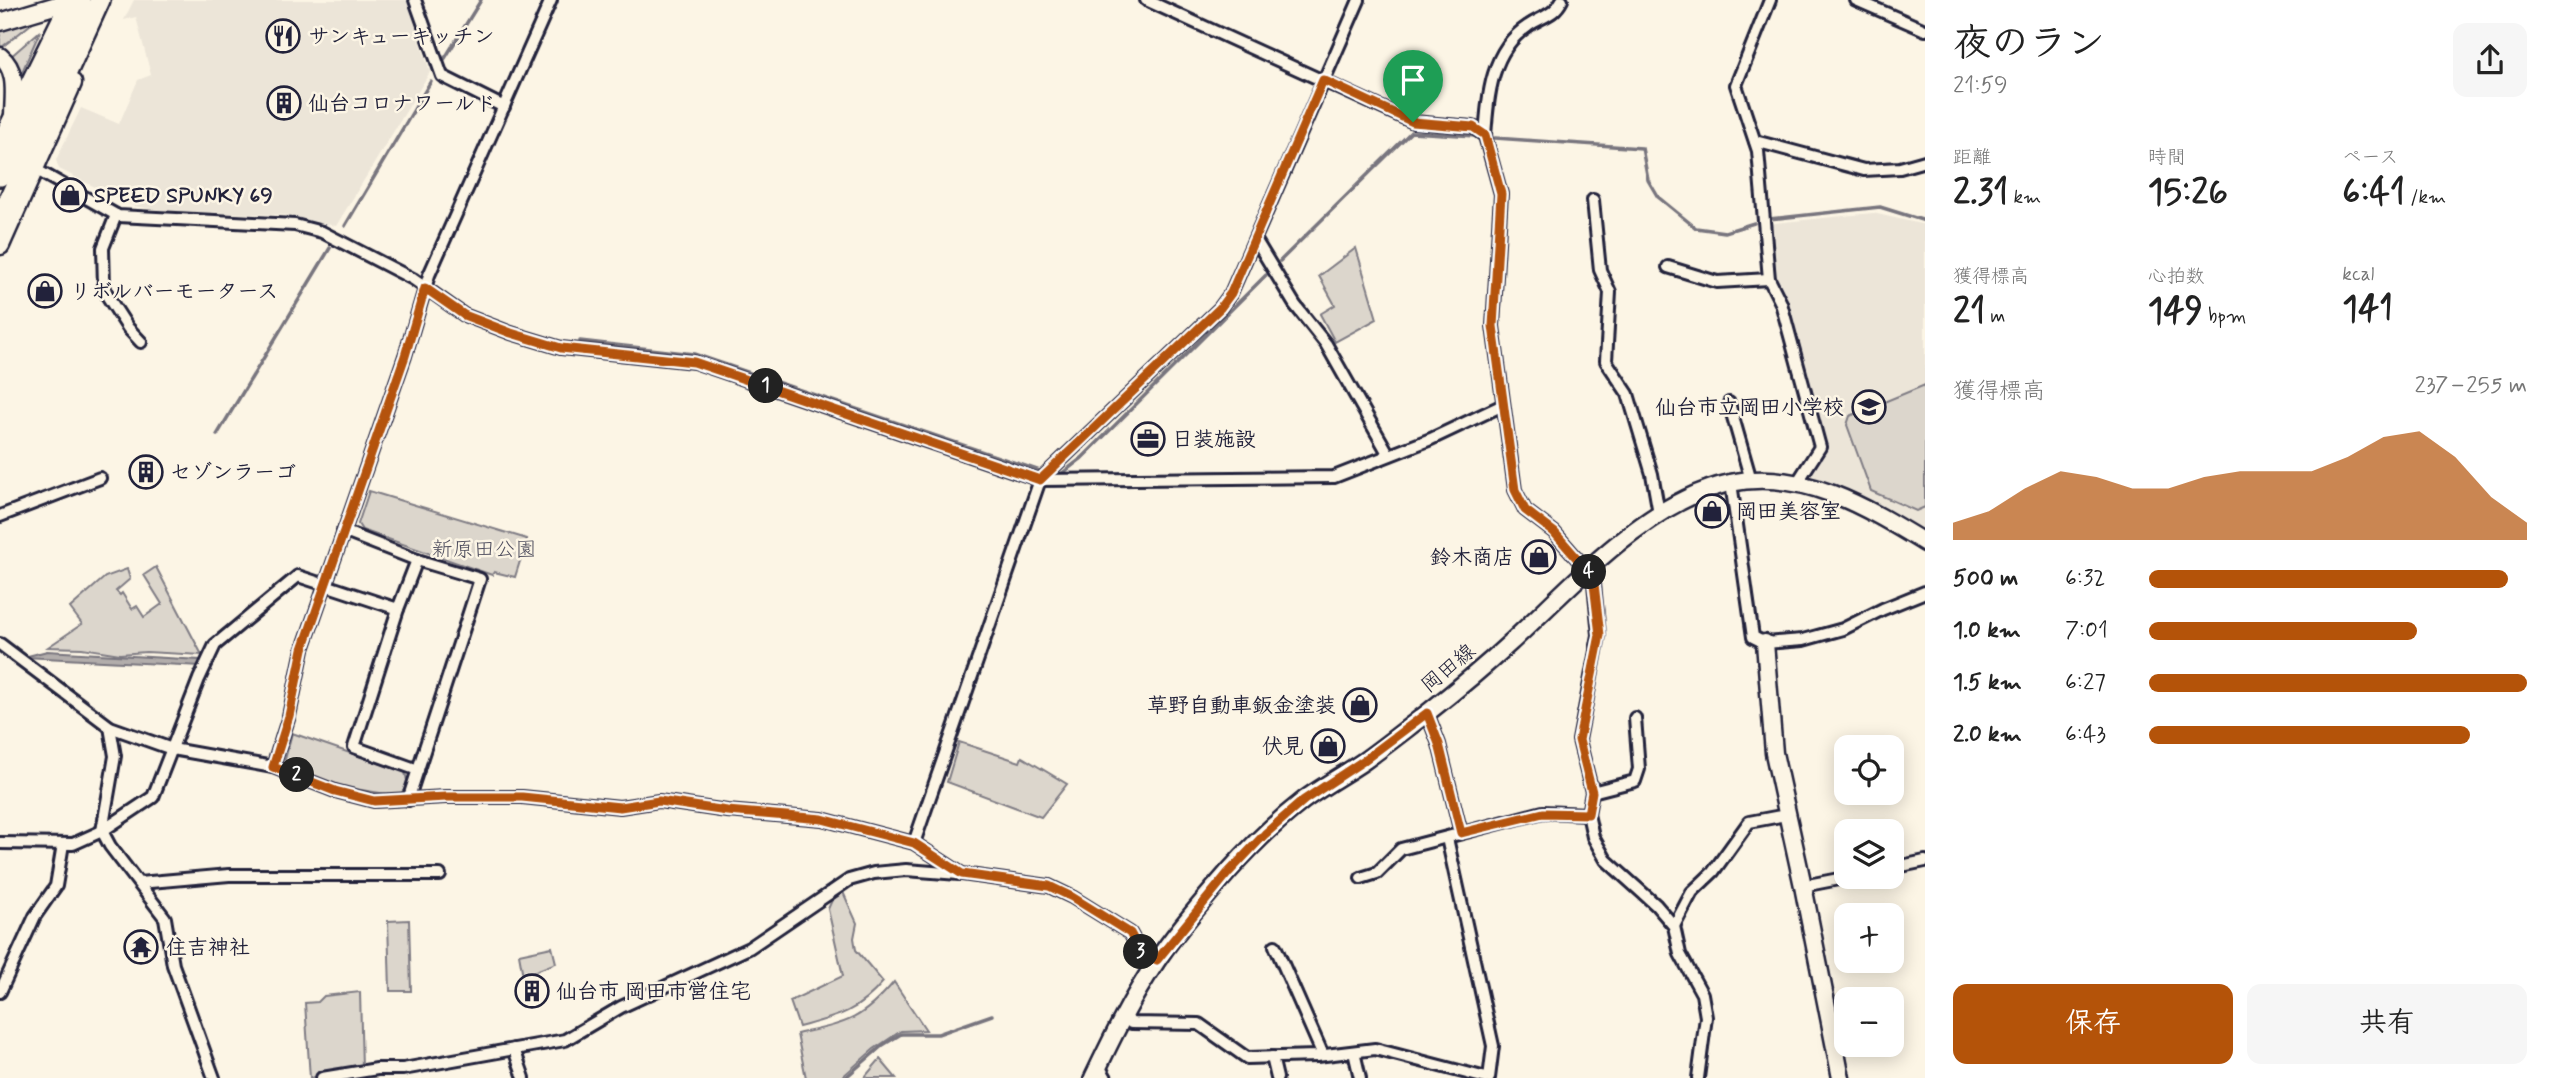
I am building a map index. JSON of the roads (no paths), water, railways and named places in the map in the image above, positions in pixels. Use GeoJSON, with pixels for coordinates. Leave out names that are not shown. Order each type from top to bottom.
{"type":"FeatureCollection","features":[{"type":"Feature","properties":{"kind":"highway"},"geometry":{"type":"LineString","coordinates":[[0,219],[100,0]]}},
{"type":"Feature","properties":{"kind":"highway"},"geometry":{"type":"LineString","coordinates":[[0,176],[74,1]]}},
{"type":"Feature","properties":{"kind":"main road"},"geometry":{"type":"LineString","coordinates":[[0,245],[108,0]]}},
{"type":"Feature","properties":{"kind":"main road"},"geometry":{"type":"LineString","coordinates":[[0,145],[74,1]]}},
{"type":"Feature","properties":{"kind":"street"},"geometry":{"type":"LineString","coordinates":[[415,0],[442,76],[504,107]]}},
{"type":"Feature","properties":{"kind":"street"},"geometry":{"type":"LineString","coordinates":[[273,767],[289,716],[303,649],[405,356],[425,288],[551,0]]}},
{"type":"Feature","properties":{"kind":"street"},"geometry":{"type":"LineString","coordinates":[[1146,0],[1413,122],[1473,127],[1485,135]]}},
{"type":"Feature","properties":{"kind":"street"},"geometry":{"type":"LineString","coordinates":[[914,843],[1040,480],[1220,308],[1231,293],[1359,0]]}},
{"type":"Feature","properties":{"kind":"street"},"geometry":{"type":"LineString","coordinates":[[1562,0],[1555,12],[1530,24],[1511,38],[1497,63],[1488,103],[1485,135],[1501,194],[1493,326],[1503,405],[1515,490],[1525,510],[1554,532],[1588,571],[1594,584],[1600,635],[1579,740],[1592,792],[1588,814],[1592,838],[1606,859],[1656,905],[1674,926],[1680,954],[1702,994],[1706,1017],[1699,1078]]}},
{"type":"Feature","properties":{"kind":"street"},"geometry":{"type":"LineString","coordinates":[[1770,0],[1736,85],[1755,141],[1769,279],[1781,303],[1820,447],[1797,483]]}},
{"type":"Feature","properties":{"kind":"street"},"geometry":{"type":"LineString","coordinates":[[1856,0],[1925,30]]}},
{"type":"Feature","properties":{"kind":"street"},"geometry":{"type":"LineString","coordinates":[[0,22],[74,1]]}},
{"type":"Feature","properties":{"kind":"street"},"geometry":{"type":"LineString","coordinates":[[0,55],[14,78],[13,118]]}},
{"type":"Feature","properties":{"kind":"street"},"geometry":{"type":"LineString","coordinates":[[1755,141],[1864,170],[1900,168],[1925,161]]}},
{"type":"Feature","properties":{"kind":"street"},"geometry":{"type":"LineString","coordinates":[[35,169],[116,215],[147,219],[295,225],[322,232],[413,279],[464,315],[511,333],[561,348],[694,362],[1040,480],[1334,477],[1432,439],[1503,405]]}},
{"type":"Feature","properties":{"kind":"street"},"geometry":{"type":"LineString","coordinates":[[1592,200],[1600,270],[1609,292],[1605,361],[1628,394],[1653,474],[1659,513]]}},
{"type":"Feature","properties":{"kind":"street"},"geometry":{"type":"LineString","coordinates":[[116,215],[103,248],[104,286],[128,328],[141,342]]}},
{"type":"Feature","properties":{"kind":"street"},"geometry":{"type":"LineString","coordinates":[[1255,239],[1295,305],[1326,344],[1390,456]]}},
{"type":"Feature","properties":{"kind":"street"},"geometry":{"type":"LineString","coordinates":[[1668,267],[1717,282],[1769,279]]}},
{"type":"Feature","properties":{"kind":"street"},"geometry":{"type":"LineString","coordinates":[[1729,403],[1751,480]]}},
{"type":"Feature","properties":{"kind":"street"},"geometry":{"type":"LineString","coordinates":[[0,516],[100,478]]}},
{"type":"Feature","properties":{"kind":"street","name":"岡田線"},"geometry":{"type":"LineString","coordinates":[[1099,1074],[1124,1014],[1157,960],[1228,873],[1265,834],[1304,800],[1363,761],[1427,713],[1507,646],[1588,571],[1659,513],[1692,495],[1731,483],[1751,480],[1797,483],[1826,490],[1925,542]]}},
{"type":"Feature","properties":{"kind":"street"},"geometry":{"type":"LineString","coordinates":[[1731,483],[1753,638],[1765,643],[1803,640],[1843,629],[1925,592]]}},
{"type":"Feature","properties":{"kind":"street"},"geometry":{"type":"LineString","coordinates":[[344,531],[417,559],[480,579],[408,800]]}},
{"type":"Feature","properties":{"kind":"street"},"geometry":{"type":"LineString","coordinates":[[417,559],[354,747],[418,770]]}},
{"type":"Feature","properties":{"kind":"street"},"geometry":{"type":"LineString","coordinates":[[0,843],[73,844],[102,831],[153,797],[215,645],[298,576],[398,610]]}},
{"type":"Feature","properties":{"kind":"street"},"geometry":{"type":"LineString","coordinates":[[0,643],[110,727],[172,749],[273,767],[335,791],[374,801],[522,797],[620,807],[659,801],[727,811],[822,819],[914,843],[962,874]]}},
{"type":"Feature","properties":{"kind":"street"},"geometry":{"type":"LineString","coordinates":[[1765,643],[1774,753],[1841,1078]]}},
{"type":"Feature","properties":{"kind":"street"},"geometry":{"type":"LineString","coordinates":[[1427,713],[1439,744],[1461,833]]}},
{"type":"Feature","properties":{"kind":"street"},"geometry":{"type":"LineString","coordinates":[[1592,792],[1634,781],[1639,769],[1635,718]]}},
{"type":"Feature","properties":{"kind":"street"},"geometry":{"type":"LineString","coordinates":[[110,727],[115,756],[102,831],[165,918],[173,965],[214,1078]]}},
{"type":"Feature","properties":{"kind":"street"},"geometry":{"type":"LineString","coordinates":[[1361,878],[1377,873],[1401,849],[1543,813],[1588,814]]}},
{"type":"Feature","properties":{"kind":"street"},"geometry":{"type":"LineString","coordinates":[[1674,926],[1692,892],[1713,872],[1749,822],[1786,815]]}},
{"type":"Feature","properties":{"kind":"street"},"geometry":{"type":"LineString","coordinates":[[1124,1014],[1132,1023],[1199,1024],[1247,1058],[1323,1055],[1376,1049],[1488,1078],[1493,1046],[1447,838]]}},
{"type":"Feature","properties":{"kind":"street"},"geometry":{"type":"LineString","coordinates":[[0,992],[35,916],[56,886],[63,844]]}},
{"type":"Feature","properties":{"kind":"street"},"geometry":{"type":"LineString","coordinates":[[1904,865],[1925,861]]}},
{"type":"Feature","properties":{"kind":"street"},"geometry":{"type":"LineString","coordinates":[[322,1078],[377,1069],[403,1069],[565,1040],[621,1007],[749,948],[849,880],[874,873],[906,870],[962,874],[1049,886],[1130,933],[1140,951],[1157,960]]}},
{"type":"Feature","properties":{"kind":"street"},"geometry":{"type":"LineString","coordinates":[[138,883],[229,875],[440,875]]}},
{"type":"Feature","properties":{"kind":"street"},"geometry":{"type":"LineString","coordinates":[[1803,887],[1834,880]]}},
{"type":"Feature","properties":{"kind":"street"},"geometry":{"type":"LineString","coordinates":[[1275,946],[1323,1055]]}},
{"type":"Feature","properties":{"kind":"street"},"geometry":{"type":"LineString","coordinates":[[514,1049],[524,1078]]}},
{"type":"Feature","properties":{"kind":"street"},"geometry":{"type":"LineString","coordinates":[[1354,1052],[1360,1078]]}},
{"type":"Feature","properties":{"kind":"street"},"geometry":{"type":"LineString","coordinates":[[1272,1057],[1277,1078]]}},
{"type":"Feature","properties":{"kind":"waterway"},"geometry":{"type":"LineString","coordinates":[[442,63],[481,0]]}},
{"type":"Feature","properties":{"kind":"waterway"},"geometry":{"type":"LineString","coordinates":[[345,226],[431,81]]}},
{"type":"Feature","properties":{"kind":"waterway"},"geometry":{"type":"LineString","coordinates":[[1280,261],[1411,132],[1475,136]]}},
{"type":"Feature","properties":{"kind":"waterway"},"geometry":{"type":"LineString","coordinates":[[1495,138],[1642,148],[1648,180],[1658,197],[1696,228],[1725,232],[1754,223]]}},
{"type":"Feature","properties":{"kind":"waterway"},"geometry":{"type":"LineString","coordinates":[[1769,219],[1880,207],[1925,221]]}},
{"type":"Feature","properties":{"kind":"waterway"},"geometry":{"type":"LineString","coordinates":[[217,435],[330,248]]}},
{"type":"Feature","properties":{"kind":"waterway"},"geometry":{"type":"LineString","coordinates":[[1060,475],[1082,458],[1266,275]]}},
{"type":"Feature","properties":{"kind":"waterway"},"geometry":{"type":"LineString","coordinates":[[580,341],[694,354],[1043,472]]}},
{"type":"Feature","properties":{"kind":"waterway"},"geometry":{"type":"LineString","coordinates":[[845,1078],[883,1045],[901,1034],[938,1034],[992,1015]]}},
{"type":"Feature","properties":{"kind":"place","name":"サンキューキッチン"},"geometry":{"type":"Point","coordinates":[283,36]}},
{"type":"Feature","properties":{"kind":"place","name":"仙台コロナワールド"},"geometry":{"type":"Point","coordinates":[284,103]}},
{"type":"Feature","properties":{"kind":"place","name":"SPEED SPUNKY 69"},"geometry":{"type":"Point","coordinates":[70,195]}},
{"type":"Feature","properties":{"kind":"place","name":"リボルバーモータース"},"geometry":{"type":"Point","coordinates":[45,291]}},
{"type":"Feature","properties":{"kind":"place","name":"仙台市立岡田小学校"},"geometry":{"type":"Point","coordinates":[1869,407]}},
{"type":"Feature","properties":{"kind":"place","name":"日装施設"},"geometry":{"type":"Point","coordinates":[1148,439]}},
{"type":"Feature","properties":{"kind":"place","name":"セゾンラーゴ"},"geometry":{"type":"Point","coordinates":[146,472]}},
{"type":"Feature","properties":{"kind":"place","name":"岡田美容室"},"geometry":{"type":"Point","coordinates":[1712,511]}},
{"type":"Feature","properties":{"kind":"place","name":"鈴木商店"},"geometry":{"type":"Point","coordinates":[1539,557]}},
{"type":"Feature","properties":{"kind":"place","name":"草野自動車鈑金塗装"},"geometry":{"type":"Point","coordinates":[1360,705]}},
{"type":"Feature","properties":{"kind":"place","name":"伏見"},"geometry":{"type":"Point","coordinates":[1328,746]}},
{"type":"Feature","properties":{"kind":"place","name":"住吉神社"},"geometry":{"type":"Point","coordinates":[141,947]}},
{"type":"Feature","properties":{"kind":"place","name":"仙台市 岡田市営住宅"},"geometry":{"type":"Point","coordinates":[532,991]}},
{"type":"Feature","properties":{"kind":"park label","name":"新原田公園"},"geometry":{"type":"Point","coordinates":[484,549]}}]}
